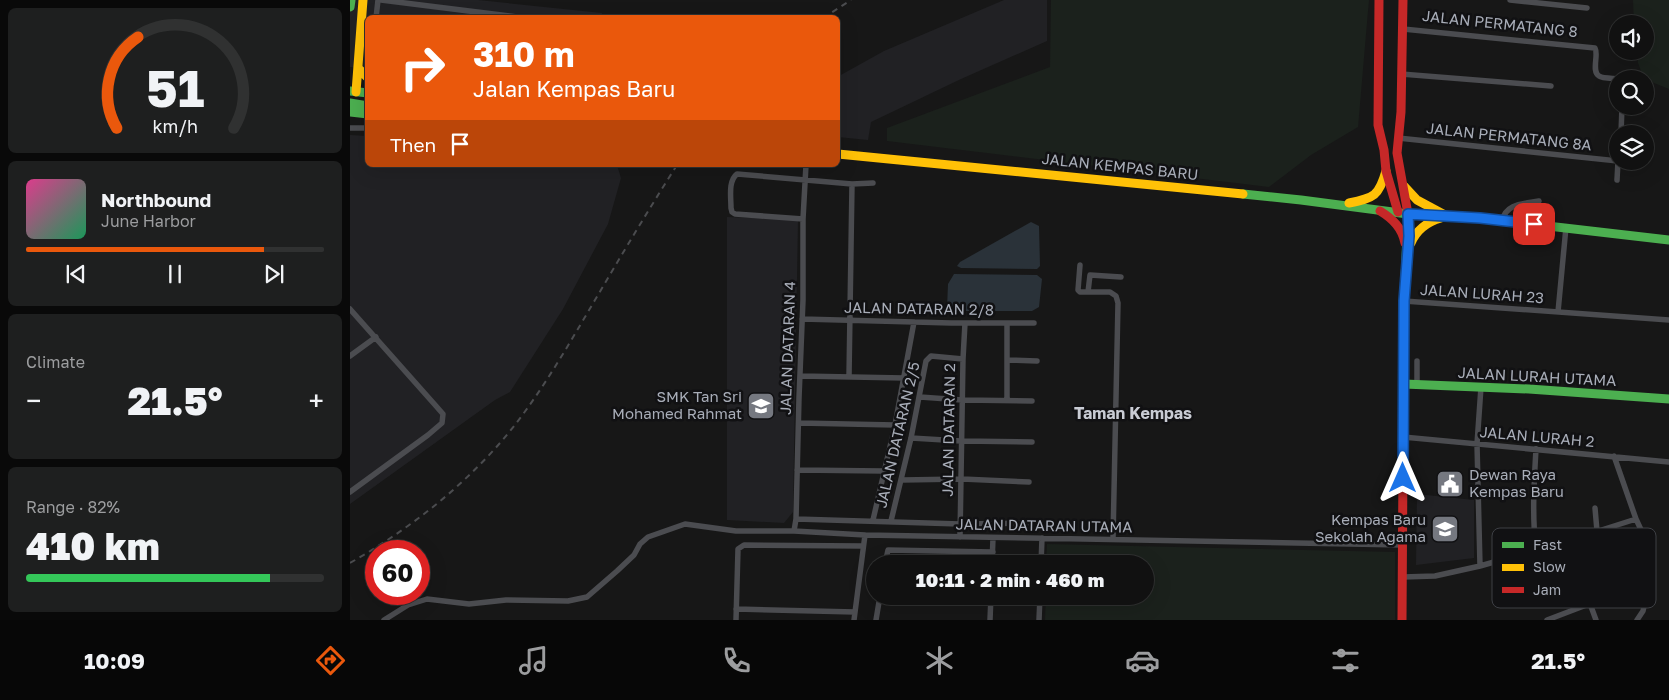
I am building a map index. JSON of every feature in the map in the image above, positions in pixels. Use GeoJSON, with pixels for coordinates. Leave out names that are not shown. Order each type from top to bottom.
{"type":"FeatureCollection","features":[{"type":"Feature","properties":{"kind":"main road"},"geometry":{"type":"LineString","coordinates":[[350,7],[351,0]]}},
{"type":"Feature","properties":{"kind":"main road"},"geometry":{"type":"LineString","coordinates":[[364,0],[358,68],[350,101],[365,105]]}},
{"type":"Feature","properties":{"kind":"main road"},"geometry":{"type":"LineString","coordinates":[[1380,0],[1376,105],[1378,124],[1384,150],[1386,171],[1398,212],[1409,236]]}},
{"type":"Feature","properties":{"kind":"main road","name":"JALAN PERMATANG 8"},"geometry":{"type":"LineString","coordinates":[[1403,0],[1401,112],[1397,152],[1408,214]]}},
{"type":"Feature","properties":{"kind":"main road"},"geometry":{"type":"LineString","coordinates":[[358,68],[365,75]]}},
{"type":"Feature","properties":{"kind":"main road"},"geometry":{"type":"LineString","coordinates":[[350,112],[365,114]]}},
{"type":"Feature","properties":{"kind":"main road","name":"JALAN KEMPAS BARU"},"geometry":{"type":"LineString","coordinates":[[840,154],[1114,180],[1378,209],[1408,214],[1566,227],[1669,240]]}},
{"type":"Feature","properties":{"kind":"main road"},"geometry":{"type":"LineString","coordinates":[[1342,205],[1371,199],[1382,189],[1386,171]]}},
{"type":"Feature","properties":{"kind":"main road"},"geometry":{"type":"LineString","coordinates":[[1404,186],[1420,204],[1448,216]]}},
{"type":"Feature","properties":{"kind":"main road"},"geometry":{"type":"LineString","coordinates":[[1378,209],[1389,216],[1400,227],[1404,236],[1407,255]]}},
{"type":"Feature","properties":{"kind":"main road"},"geometry":{"type":"LineString","coordinates":[[1402,620],[1404,301],[1409,236],[1408,214]]}},
{"type":"Feature","properties":{"kind":"main road"},"geometry":{"type":"LineString","coordinates":[[1407,255],[1418,229],[1430,221],[1448,216]]}},
{"type":"Feature","properties":{"kind":"main road","name":"JALAN LURAH UTAMA"},"geometry":{"type":"LineString","coordinates":[[1404,384],[1632,395],[1669,399]]}},
{"type":"Feature","properties":{"kind":"street"},"geometry":{"type":"LineString","coordinates":[[376,15],[379,0],[438,3],[508,15]]}},
{"type":"Feature","properties":{"kind":"street"},"geometry":{"type":"LineString","coordinates":[[1510,0],[1587,8]]}},
{"type":"Feature","properties":{"kind":"street","name":"JALAN PERMATANG 8"},"geometry":{"type":"LineString","coordinates":[[1402,29],[1595,48],[1597,54],[1596,74],[1609,77]]}},
{"type":"Feature","properties":{"kind":"street"},"geometry":{"type":"LineString","coordinates":[[1401,74],[1552,86]]}},
{"type":"Feature","properties":{"kind":"street"},"geometry":{"type":"LineString","coordinates":[[350,128],[365,128]]}},
{"type":"Feature","properties":{"kind":"street","name":"JALAN PERMATANG 8A"},"geometry":{"type":"LineString","coordinates":[[1398,138],[1609,160]]}},
{"type":"Feature","properties":{"kind":"street","name":"JALAN DATARAN 4"},"geometry":{"type":"LineString","coordinates":[[794,531],[796,519],[806,167]]}},
{"type":"Feature","properties":{"kind":"street"},"geometry":{"type":"LineString","coordinates":[[1617,180],[1618,170]]}},
{"type":"Feature","properties":{"kind":"street"},"geometry":{"type":"LineString","coordinates":[[803,219],[735,214],[732,212],[731,182],[733,176],[736,174],[852,184],[873,183]]}},
{"type":"Feature","properties":{"kind":"street"},"geometry":{"type":"LineString","coordinates":[[849,377],[852,184]]}},
{"type":"Feature","properties":{"kind":"street"},"geometry":{"type":"LineString","coordinates":[[1502,221],[1504,214],[1510,207],[1539,201]]}},
{"type":"Feature","properties":{"kind":"street","name":"JALAN LURAH 23"},"geometry":{"type":"LineString","coordinates":[[1558,312],[1566,227]]}},
{"type":"Feature","properties":{"kind":"street"},"geometry":{"type":"LineString","coordinates":[[1080,265],[1078,290],[1080,292],[1110,292],[1116,296],[1118,302],[1113,539]]}},
{"type":"Feature","properties":{"kind":"street"},"geometry":{"type":"LineString","coordinates":[[1088,292],[1090,275],[1121,276]]}},
{"type":"Feature","properties":{"kind":"street","name":"JALAN LURAH 23"},"geometry":{"type":"LineString","coordinates":[[1404,301],[1669,320]]}},
{"type":"Feature","properties":{"kind":"street"},"geometry":{"type":"LineString","coordinates":[[350,308],[442,414],[442,423],[428,435],[350,492]]}},
{"type":"Feature","properties":{"kind":"street","name":"JALAN DATARAN 2/8"},"geometry":{"type":"LineString","coordinates":[[802,319],[1034,323]]}},
{"type":"Feature","properties":{"kind":"street"},"geometry":{"type":"LineString","coordinates":[[873,520],[895,425],[914,322]]}},
{"type":"Feature","properties":{"kind":"street","name":"JALAN DATARAN 2"},"geometry":{"type":"LineString","coordinates":[[960,537],[965,323]]}},
{"type":"Feature","properties":{"kind":"street"},"geometry":{"type":"LineString","coordinates":[[1007,324],[1007,400]]}},
{"type":"Feature","properties":{"kind":"street"},"geometry":{"type":"LineString","coordinates":[[350,356],[376,337]]}},
{"type":"Feature","properties":{"kind":"street","name":"JALAN DATARAN 2/5"},"geometry":{"type":"LineString","coordinates":[[891,521],[912,438],[926,361],[931,356],[963,359]]}},
{"type":"Feature","properties":{"kind":"street"},"geometry":{"type":"LineString","coordinates":[[1007,360],[1038,361]]}},
{"type":"Feature","properties":{"kind":"street"},"geometry":{"type":"LineString","coordinates":[[1417,361],[1417,385]]}},
{"type":"Feature","properties":{"kind":"street"},"geometry":{"type":"LineString","coordinates":[[800,376],[904,378]]}},
{"type":"Feature","properties":{"kind":"street"},"geometry":{"type":"LineString","coordinates":[[1480,566],[1477,444],[1481,387]]}},
{"type":"Feature","properties":{"kind":"street"},"geometry":{"type":"LineString","coordinates":[[920,397],[1032,401]]}},
{"type":"Feature","properties":{"kind":"street"},"geometry":{"type":"LineString","coordinates":[[799,423],[895,425]]}},
{"type":"Feature","properties":{"kind":"street","name":"JALAN LURAH 2"},"geometry":{"type":"LineString","coordinates":[[1403,437],[1669,462]]}},
{"type":"Feature","properties":{"kind":"street"},"geometry":{"type":"LineString","coordinates":[[912,438],[1032,442]]}},
{"type":"Feature","properties":{"kind":"street"},"geometry":{"type":"LineString","coordinates":[[1533,528],[1536,450]]}},
{"type":"Feature","properties":{"kind":"street"},"geometry":{"type":"LineString","coordinates":[[1614,456],[1640,528]]}},
{"type":"Feature","properties":{"kind":"street"},"geometry":{"type":"LineString","coordinates":[[797,470],[883,472]]}},
{"type":"Feature","properties":{"kind":"street"},"geometry":{"type":"LineString","coordinates":[[902,480],[962,479],[1029,482]]}},
{"type":"Feature","properties":{"kind":"street"},"geometry":{"type":"LineString","coordinates":[[1595,508],[1597,528]]}},
{"type":"Feature","properties":{"kind":"street"},"geometry":{"type":"LineString","coordinates":[[796,519],[960,524],[1029,523]]}},
{"type":"Feature","properties":{"kind":"street"},"geometry":{"type":"LineString","coordinates":[[1607,528],[1636,519]]}},
{"type":"Feature","properties":{"kind":"street","name":"JALAN DATARAN UTAMA"},"geometry":{"type":"LineString","coordinates":[[384,620],[408,606],[427,599],[469,604],[506,600],[568,601],[587,597],[618,571],[648,537],[685,524],[736,531],[794,531],[865,535],[1402,545]]}},
{"type":"Feature","properties":{"kind":"street"},"geometry":{"type":"LineString","coordinates":[[854,620],[865,535]]}},
{"type":"Feature","properties":{"kind":"street"},"geometry":{"type":"LineString","coordinates":[[993,538],[993,555]]}},
{"type":"Feature","properties":{"kind":"street"},"geometry":{"type":"LineString","coordinates":[[1041,555],[1042,538]]}},
{"type":"Feature","properties":{"kind":"street"},"geometry":{"type":"LineString","coordinates":[[736,620],[738,550],[744,545],[863,546]]}},
{"type":"Feature","properties":{"kind":"street"},"geometry":{"type":"LineString","coordinates":[[887,555],[888,550],[993,552]]}},
{"type":"Feature","properties":{"kind":"street"},"geometry":{"type":"LineString","coordinates":[[1403,577],[1435,576],[1492,563]]}},
{"type":"Feature","properties":{"kind":"street"},"geometry":{"type":"LineString","coordinates":[[876,620],[878,605]]}},
{"type":"Feature","properties":{"kind":"street"},"geometry":{"type":"LineString","coordinates":[[990,620],[991,605]]}},
{"type":"Feature","properties":{"kind":"street"},"geometry":{"type":"LineString","coordinates":[[1039,620],[1040,605]]}},
{"type":"Feature","properties":{"kind":"street"},"geometry":{"type":"LineString","coordinates":[[1547,620],[1578,608]]}},
{"type":"Feature","properties":{"kind":"street"},"geometry":{"type":"LineString","coordinates":[[1591,608],[1596,620]]}},
{"type":"Feature","properties":{"kind":"street"},"geometry":{"type":"LineString","coordinates":[[1637,620],[1644,608]]}},
{"type":"Feature","properties":{"kind":"street"},"geometry":{"type":"LineString","coordinates":[[736,609],[855,612]]}},
{"type":"Feature","properties":{"kind":"shaded area"},"geometry":{"type":"Polygon","coordinates":[[[350,0],[478,0],[602,13],[602,15],[365,15],[365,69],[350,67],[350,0]]]}},
{"type":"Feature","properties":{"kind":"shaded area"},"geometry":{"type":"Polygon","coordinates":[[[1004,0],[1047,0],[1047,41],[871,122],[868,140],[840,137],[840,75],[884,51],[1004,0]]]}},
{"type":"Feature","properties":{"kind":"shaded area"},"geometry":{"type":"Polygon","coordinates":[[[1051,0],[1369,0],[1358,127],[1311,155],[1269,187],[887,141],[887,128],[1050,67],[1051,0]]]}},
{"type":"Feature","properties":{"kind":"shaded area"},"geometry":{"type":"Polygon","coordinates":[[[1633,0],[1669,0],[1669,89],[1654,83],[1654,70],[1641,70],[1638,63],[1638,60],[1654,60],[1654,15],[1634,15],[1633,0]]]}},
{"type":"Feature","properties":{"kind":"shaded area"},"geometry":{"type":"Polygon","coordinates":[[[350,135],[365,136],[365,167],[618,167],[621,178],[608,224],[563,309],[510,392],[495,400],[350,504],[350,135]]]}},
{"type":"Feature","properties":{"kind":"shaded area","name":"SMK Tan Sri Mohamed Rahmat"},"geometry":{"type":"Polygon","coordinates":[[[727,217],[798,220],[793,512],[784,523],[727,520],[727,217]]]}},
{"type":"Feature","properties":{"kind":"shaded area"},"geometry":{"type":"Polygon","coordinates":[[[1031,222],[1039,226],[1040,266],[1037,269],[961,268],[957,266],[960,262],[1031,222]]]}},
{"type":"Feature","properties":{"kind":"shaded area"},"geometry":{"type":"Polygon","coordinates":[[[954,274],[1037,275],[1042,279],[1039,307],[1032,311],[950,311],[947,309],[948,284],[954,274]]]}},
{"type":"Feature","properties":{"kind":"shaded area","name":"Kempas Baru Sekolah Agama"},"geometry":{"type":"Polygon","coordinates":[[[1417,494],[1474,500],[1474,558],[1416,565],[1417,494]]]}},
{"type":"Feature","properties":{"kind":"shaded area"},"geometry":{"type":"Polygon","coordinates":[[[1047,544],[1395,552],[1395,620],[1045,620],[1046,605],[1154,605],[1154,555],[1046,555],[1047,544]]]}},
{"type":"Feature","properties":{"kind":"railway"},"geometry":{"type":"LineString","coordinates":[[828,15],[851,0]]}},
{"type":"Feature","properties":{"kind":"railway"},"geometry":{"type":"LineString","coordinates":[[350,563],[391,538],[430,509],[466,478],[500,443],[535,398],[676,167]]}},
{"type":"Feature","properties":{"kind":"traffic: fast"},"geometry":{"type":"LineString","coordinates":[[350,7],[351,0]]}},
{"type":"Feature","properties":{"kind":"traffic: fast"},"geometry":{"type":"LineString","coordinates":[[350,91],[365,93]]}},
{"type":"Feature","properties":{"kind":"traffic: fast"},"geometry":{"type":"LineString","coordinates":[[350,103],[365,106]]}},
{"type":"Feature","properties":{"kind":"traffic: fast"},"geometry":{"type":"LineString","coordinates":[[350,112],[365,114]]}},
{"type":"Feature","properties":{"kind":"traffic: fast"},"geometry":{"type":"LineString","coordinates":[[1243,194],[1408,214],[1479,218],[1669,240]]}},
{"type":"Feature","properties":{"kind":"traffic: fast"},"geometry":{"type":"LineString","coordinates":[[1404,301],[1408,214]]}},
{"type":"Feature","properties":{"kind":"traffic: fast"},"geometry":{"type":"LineString","coordinates":[[1404,384],[1529,389],[1669,399]]}},
{"type":"Feature","properties":{"kind":"traffic: slow"},"geometry":{"type":"LineString","coordinates":[[356,92],[363,0]]}},
{"type":"Feature","properties":{"kind":"traffic: slow"},"geometry":{"type":"LineString","coordinates":[[358,68],[365,75]]}},
{"type":"Feature","properties":{"kind":"traffic: slow"},"geometry":{"type":"LineString","coordinates":[[840,154],[1243,194]]}},
{"type":"Feature","properties":{"kind":"traffic: slow"},"geometry":{"type":"LineString","coordinates":[[1349,203],[1370,197],[1378,191],[1386,171]]}},
{"type":"Feature","properties":{"kind":"traffic: slow"},"geometry":{"type":"LineString","coordinates":[[1404,186],[1417,200],[1443,214]]}},
{"type":"Feature","properties":{"kind":"traffic: slow"},"geometry":{"type":"LineString","coordinates":[[1411,243],[1423,227],[1441,218]]}},
{"type":"Feature","properties":{"kind":"traffic: jam"},"geometry":{"type":"LineString","coordinates":[[1379,0],[1378,125],[1384,150],[1386,171],[1398,212]]}},
{"type":"Feature","properties":{"kind":"traffic: jam"},"geometry":{"type":"LineString","coordinates":[[1403,0],[1401,112],[1397,153],[1408,214]]}},
{"type":"Feature","properties":{"kind":"traffic: jam"},"geometry":{"type":"LineString","coordinates":[[1380,211],[1396,224],[1402,233],[1405,243]]}},
{"type":"Feature","properties":{"kind":"traffic: jam"},"geometry":{"type":"LineString","coordinates":[[1402,620],[1404,301]]}},
{"type":"Feature","properties":{"kind":"place","name":"SMK Tan Sri Mohamed Rahmat"},"geometry":{"type":"Point","coordinates":[761,406]}},
{"type":"Feature","properties":{"kind":"place","name":"Dewan Raya Kempas Baru"},"geometry":{"type":"Point","coordinates":[1450,484]}},
{"type":"Feature","properties":{"kind":"place","name":"Kempas Baru Sekolah Agama"},"geometry":{"type":"Point","coordinates":[1445,529]}},
{"type":"Feature","properties":{"kind":"district","name":"Taman Kempas"},"geometry":{"type":"Point","coordinates":[1133,413]}},
{"type":"Feature","properties":{"kind":"route"},"geometry":{"type":"LineString","coordinates":[[1403,478],[1403,330],[1409,236],[1408,214],[1480,218],[1534,224]]}}]}
